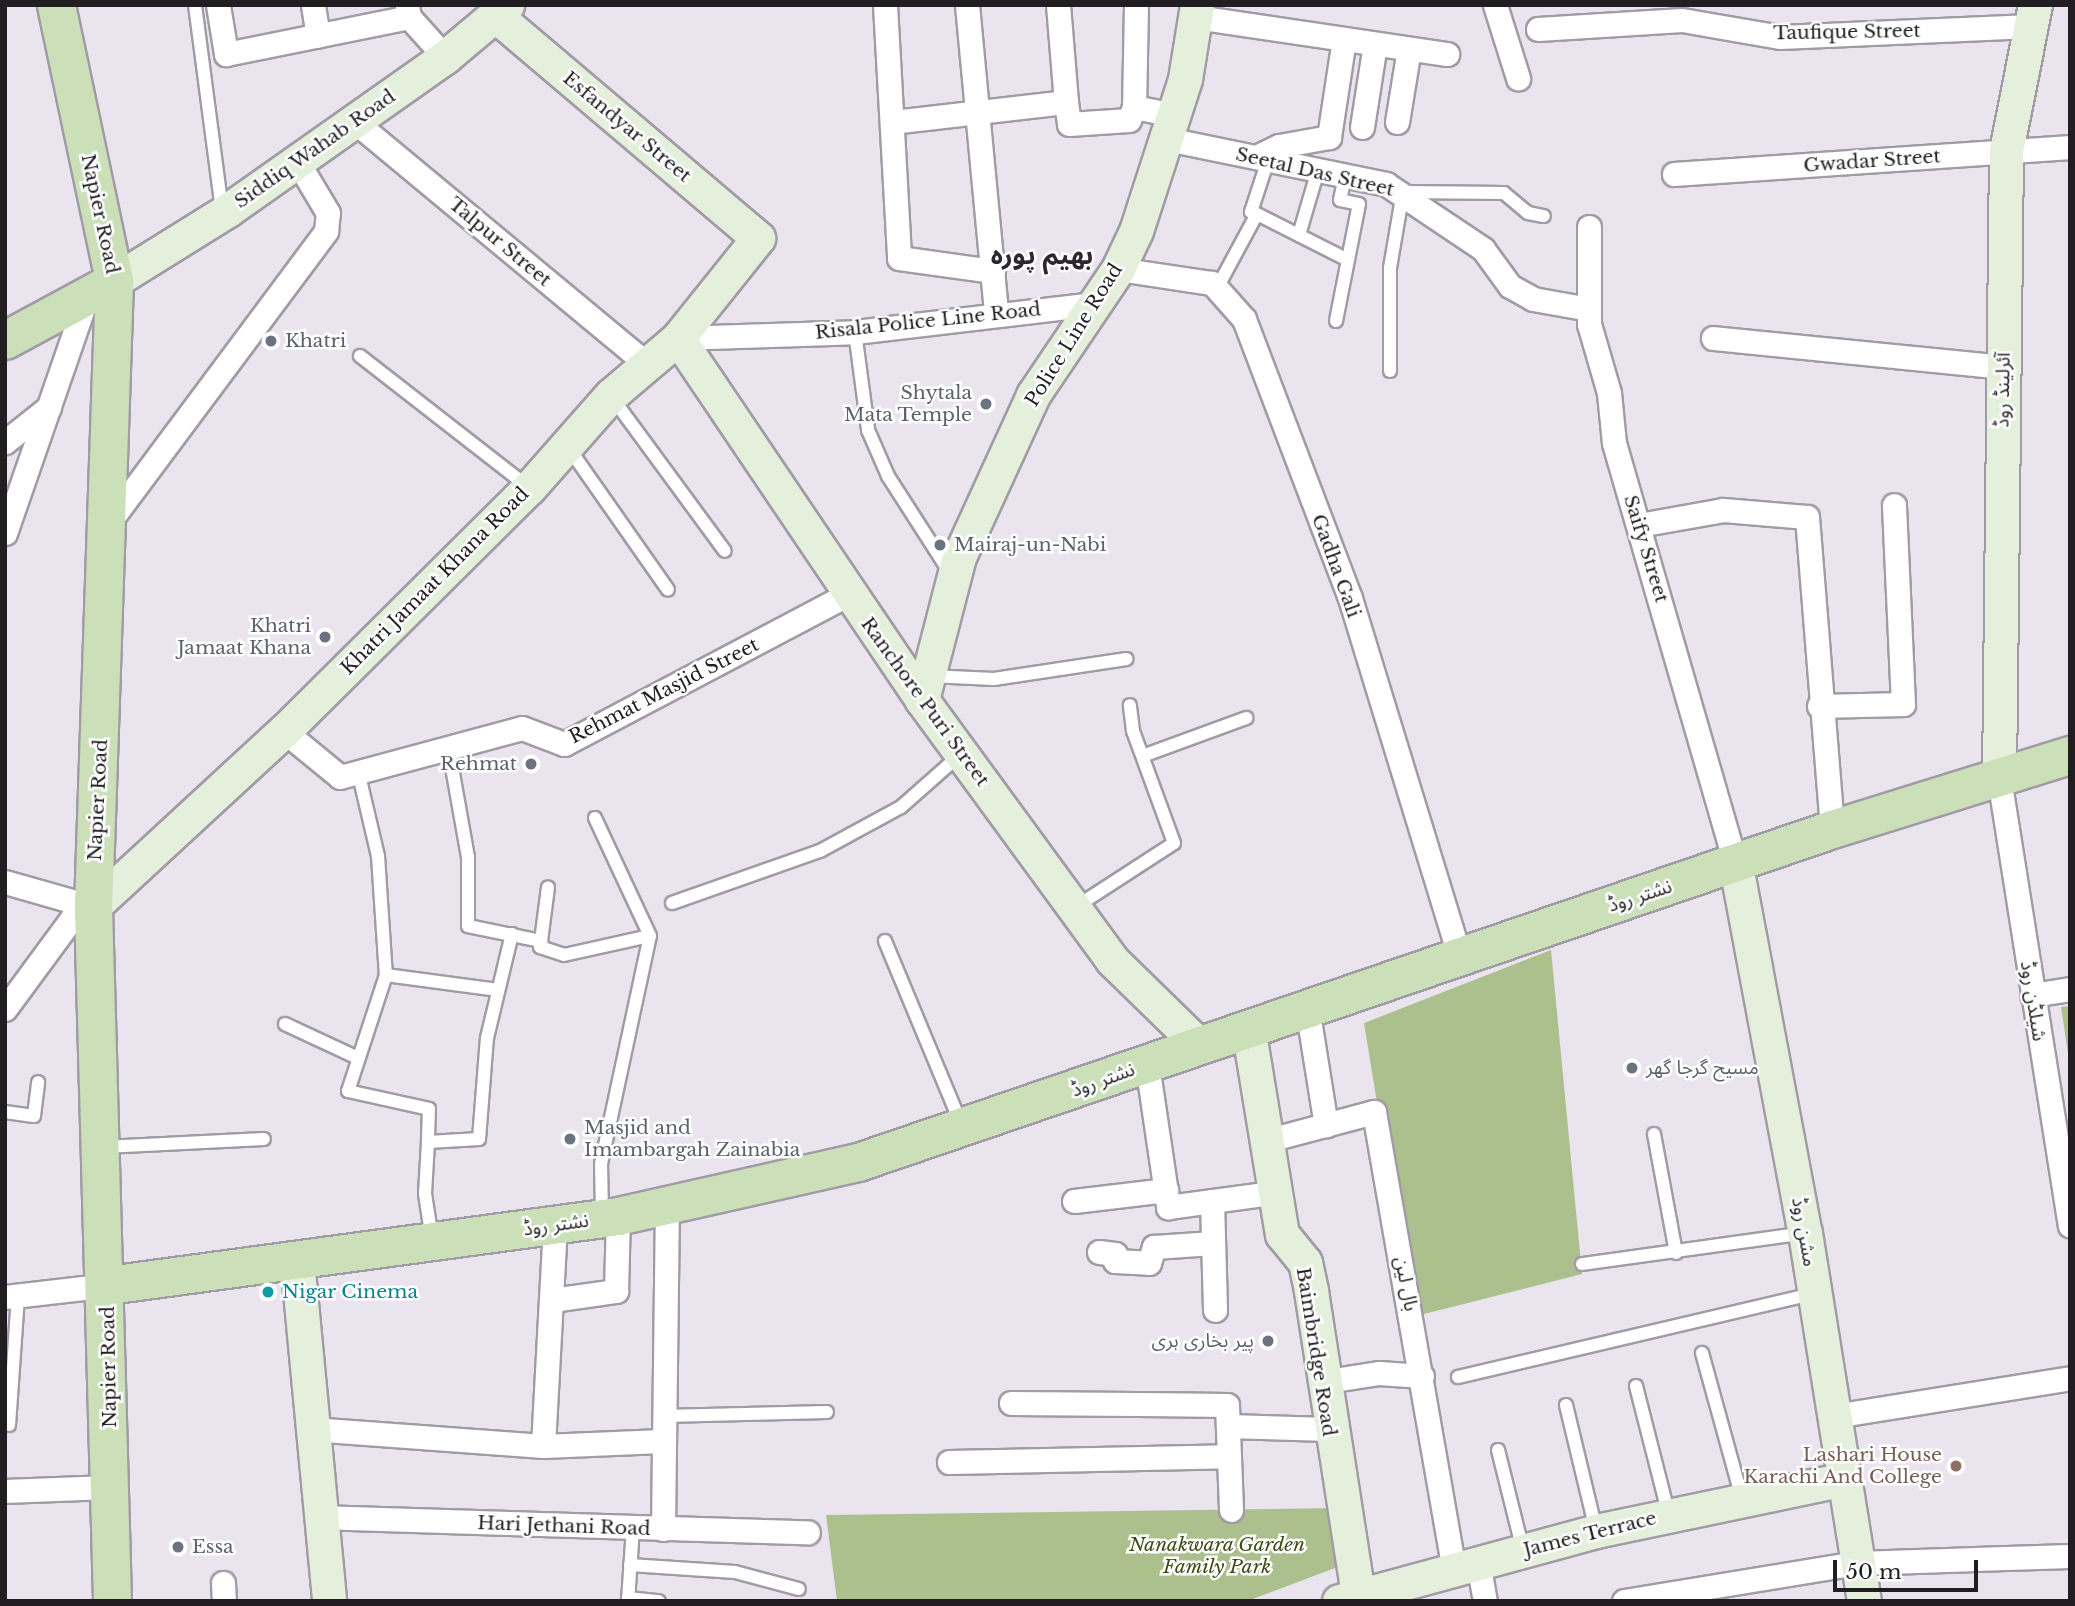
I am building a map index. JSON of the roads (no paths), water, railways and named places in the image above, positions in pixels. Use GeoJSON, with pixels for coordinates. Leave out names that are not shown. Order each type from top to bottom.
{"type":"FeatureCollection","features":[{"type":"Feature","properties":{"kind":"main road","name":"Napier Road"},"geometry":{"type":"LineString","coordinates":[[57,5],[101,288],[110,521],[93,907],[100,1147],[108,1285],[112,1601]]}},
{"type":"Feature","properties":{"kind":"main road"},"geometry":{"type":"LineString","coordinates":[[5,340],[101,288]]}},
{"type":"Feature","properties":{"kind":"main road","name":"نشتر روڈ"},"geometry":{"type":"LineString","coordinates":[[108,1285],[610,1217],[858,1162],[964,1130],[1459,954],[1736,866],[1832,829],[2070,755]]}},
{"type":"Feature","properties":{"kind":"street"},"geometry":{"type":"LineString","coordinates":[[218,5],[226,54],[318,36],[407,11],[445,57]]}},
{"type":"Feature","properties":{"kind":"street"},"geometry":{"type":"LineString","coordinates":[[313,5],[318,36]]}},
{"type":"Feature","properties":{"kind":"street"},"geometry":{"type":"LineString","coordinates":[[885,5],[899,258],[993,271]]}},
{"type":"Feature","properties":{"kind":"street"},"geometry":{"type":"LineString","coordinates":[[967,5],[996,314]]}},
{"type":"Feature","properties":{"kind":"street"},"geometry":{"type":"LineString","coordinates":[[1058,5],[1069,124],[1129,120],[1135,107],[1136,5]]}},
{"type":"Feature","properties":{"kind":"street"},"geometry":{"type":"LineString","coordinates":[[1495,5],[1518,78]]}},
{"type":"Feature","properties":{"kind":"street","name":"Siddiq Wahab Road"},"geometry":{"type":"LineString","coordinates":[[101,288],[222,213],[297,162],[445,57],[501,10]]}},
{"type":"Feature","properties":{"kind":"street","name":"Esfandyar Street"},"geometry":{"type":"LineString","coordinates":[[501,10],[758,238]]}},
{"type":"Feature","properties":{"kind":"street"},"geometry":{"type":"LineString","coordinates":[[1197,11],[1344,39],[1447,54]]}},
{"type":"Feature","properties":{"kind":"street","name":"Police Line Road"},"geometry":{"type":"LineString","coordinates":[[925,688],[954,578],[1033,395],[1118,269],[1170,127],[1197,11]]}},
{"type":"Feature","properties":{"kind":"street","name":"Taufique Street"},"geometry":{"type":"LineString","coordinates":[[1538,29],[1682,20],[1780,37],[2033,16]]}},
{"type":"Feature","properties":{"kind":"street","name":"آئرلینڈ روڈ"},"geometry":{"type":"LineString","coordinates":[[1999,778],[2006,151],[2033,16]]}},
{"type":"Feature","properties":{"kind":"street"},"geometry":{"type":"LineString","coordinates":[[1262,159],[1279,146],[1329,137],[1344,39]]}},
{"type":"Feature","properties":{"kind":"street"},"geometry":{"type":"LineString","coordinates":[[1362,127],[1375,44]]}},
{"type":"Feature","properties":{"kind":"street"},"geometry":{"type":"LineString","coordinates":[[1397,122],[1409,49]]}},
{"type":"Feature","properties":{"kind":"street"},"geometry":{"type":"LineString","coordinates":[[892,122],[1066,102]]}},
{"type":"Feature","properties":{"kind":"street","name":"Seetal Das Street"},"geometry":{"type":"LineString","coordinates":[[1135,107],[1170,127],[1262,159],[1345,176],[1403,192],[1483,249],[1510,286],[1533,299],[1589,309]]}},
{"type":"Feature","properties":{"kind":"street","name":"Talpur Street"},"geometry":{"type":"LineString","coordinates":[[354,121],[646,363]]}},
{"type":"Feature","properties":{"kind":"street","name":"Gwadar Street"},"geometry":{"type":"LineString","coordinates":[[1674,174],[2070,148]]}},
{"type":"Feature","properties":{"kind":"street"},"geometry":{"type":"LineString","coordinates":[[110,521],[326,231],[328,214],[297,162]]}},
{"type":"Feature","properties":{"kind":"street","name":"Saify Street"},"geometry":{"type":"LineString","coordinates":[[1589,227],[1589,309],[1614,443],[1736,866]]}},
{"type":"Feature","properties":{"kind":"street","name":"Khatri Jamaat Khana Road"},"geometry":{"type":"LineString","coordinates":[[93,907],[284,732],[529,488],[611,395],[678,338],[758,238]]}},
{"type":"Feature","properties":{"kind":"street","name":"Gadha Gali"},"geometry":{"type":"LineString","coordinates":[[1118,269],[1192,277],[1216,290],[1244,319],[1350,598],[1459,954]]}},
{"type":"Feature","properties":{"kind":"street"},"geometry":{"type":"LineString","coordinates":[[6,528],[49,407],[101,288]]}},
{"type":"Feature","properties":{"kind":"street","name":"Risala Police Line Road"},"geometry":{"type":"LineString","coordinates":[[678,338],[855,332],[1094,304]]}},
{"type":"Feature","properties":{"kind":"street","name":"Ranchore Puri Street"},"geometry":{"type":"LineString","coordinates":[[678,338],[848,594],[925,688],[962,754],[1112,960],[1199,1045]]}},
{"type":"Feature","properties":{"kind":"street"},"geometry":{"type":"LineString","coordinates":[[1713,338],[2003,367]]}},
{"type":"Feature","properties":{"kind":"street"},"geometry":{"type":"LineString","coordinates":[[5,442],[49,407]]}},
{"type":"Feature","properties":{"kind":"street"},"geometry":{"type":"LineString","coordinates":[[1819,706],[1903,704],[1894,505]]}},
{"type":"Feature","properties":{"kind":"street"},"geometry":{"type":"LineString","coordinates":[[1639,525],[1723,510],[1807,517],[1819,706],[1832,829]]}},
{"type":"Feature","properties":{"kind":"street","name":"Rehmat Masjid Street"},"geometry":{"type":"LineString","coordinates":[[284,732],[340,777],[448,745],[522,728],[564,744],[848,594]]}},
{"type":"Feature","properties":{"kind":"street","name":"شیلڈن روڈ"},"geometry":{"type":"LineString","coordinates":[[1999,778],[2070,1225]]}},
{"type":"Feature","properties":{"kind":"street","name":"مشن روڈ"},"geometry":{"type":"LineString","coordinates":[[1736,866],[1805,1233],[1864,1601]]}},
{"type":"Feature","properties":{"kind":"street"},"geometry":{"type":"LineString","coordinates":[[5,882],[93,907]]}},
{"type":"Feature","properties":{"kind":"street"},"geometry":{"type":"LineString","coordinates":[[5,1009],[72,918],[93,907]]}},
{"type":"Feature","properties":{"kind":"street"},"geometry":{"type":"LineString","coordinates":[[2032,995],[2070,989]]}},
{"type":"Feature","properties":{"kind":"street"},"geometry":{"type":"LineString","coordinates":[[1307,1007],[1325,1125]]}},
{"type":"Feature","properties":{"kind":"street","name":"Baimbridge Road"},"geometry":{"type":"LineString","coordinates":[[1248,1027],[1272,1193],[1282,1234],[1305,1262],[1352,1599]]}},
{"type":"Feature","properties":{"kind":"street"},"geometry":{"type":"LineString","coordinates":[[1147,1064],[1168,1208],[1272,1193]]}},
{"type":"Feature","properties":{"kind":"street","name":"بال لین"},"geometry":{"type":"LineString","coordinates":[[1265,1141],[1374,1112],[1422,1376],[1466,1566],[1485,1601]]}},
{"type":"Feature","properties":{"kind":"street"},"geometry":{"type":"LineString","coordinates":[[1074,1201],[1166,1190]]}},
{"type":"Feature","properties":{"kind":"street"},"geometry":{"type":"LineString","coordinates":[[1212,1201],[1215,1310]]}},
{"type":"Feature","properties":{"kind":"street"},"geometry":{"type":"LineString","coordinates":[[663,1529],[667,1205]]}},
{"type":"Feature","properties":{"kind":"street"},"geometry":{"type":"LineString","coordinates":[[552,1300],[616,1291],[610,1217]]}},
{"type":"Feature","properties":{"kind":"street"},"geometry":{"type":"LineString","coordinates":[[543,1446],[555,1226]]}},
{"type":"Feature","properties":{"kind":"street"},"geometry":{"type":"LineString","coordinates":[[1099,1252],[1115,1254],[1115,1261],[1149,1263],[1154,1247],[1213,1242]]}},
{"type":"Feature","properties":{"kind":"street"},"geometry":{"type":"LineString","coordinates":[[297,1261],[329,1601]]}},
{"type":"Feature","properties":{"kind":"street"},"geometry":{"type":"LineString","coordinates":[[12,1297],[108,1285]]}},
{"type":"Feature","properties":{"kind":"street"},"geometry":{"type":"LineString","coordinates":[[1321,1382],[1380,1373],[1422,1376]]}},
{"type":"Feature","properties":{"kind":"street"},"geometry":{"type":"LineString","coordinates":[[1834,1416],[2070,1378]]}},
{"type":"Feature","properties":{"kind":"street"},"geometry":{"type":"LineString","coordinates":[[1010,1404],[1227,1405],[1231,1510]]}},
{"type":"Feature","properties":{"kind":"street"},"geometry":{"type":"LineString","coordinates":[[1228,1426],[1328,1429]]}},
{"type":"Feature","properties":{"kind":"street"},"geometry":{"type":"LineString","coordinates":[[311,1429],[543,1446],[662,1441]]}},
{"type":"Feature","properties":{"kind":"street"},"geometry":{"type":"LineString","coordinates":[[948,1462],[1229,1455]]}},
{"type":"Feature","properties":{"kind":"street","name":"James Terrace"},"geometry":{"type":"LineString","coordinates":[[1352,1599],[1596,1531],[1844,1479]]}},
{"type":"Feature","properties":{"kind":"street"},"geometry":{"type":"LineString","coordinates":[[5,1492],[111,1487]]}},
{"type":"Feature","properties":{"kind":"street","name":"Hari Jethani Road"},"geometry":{"type":"LineString","coordinates":[[321,1517],[808,1532]]}},
{"type":"Feature","properties":{"kind":"street"},"geometry":{"type":"LineString","coordinates":[[1624,1601],[1857,1563],[2070,1556]]}},
{"type":"Feature","properties":{"kind":"lane"},"geometry":{"type":"LineString","coordinates":[[195,5],[222,213]]}},
{"type":"Feature","properties":{"kind":"lane"},"geometry":{"type":"LineString","coordinates":[[1262,159],[1251,212],[1346,259]]}},
{"type":"Feature","properties":{"kind":"lane"},"geometry":{"type":"LineString","coordinates":[[1299,235],[1318,170]]}},
{"type":"Feature","properties":{"kind":"lane"},"geometry":{"type":"LineString","coordinates":[[1336,321],[1346,259],[1359,204],[1340,200],[1345,176]]}},
{"type":"Feature","properties":{"kind":"lane"},"geometry":{"type":"LineString","coordinates":[[1390,371],[1390,268],[1403,192],[1504,193],[1528,213],[1544,215]]}},
{"type":"Feature","properties":{"kind":"lane"},"geometry":{"type":"LineString","coordinates":[[1216,290],[1256,215]]}},
{"type":"Feature","properties":{"kind":"lane"},"geometry":{"type":"LineString","coordinates":[[855,332],[868,430],[888,475],[954,578]]}},
{"type":"Feature","properties":{"kind":"lane"},"geometry":{"type":"LineString","coordinates":[[359,356],[529,488]]}},
{"type":"Feature","properties":{"kind":"lane"},"geometry":{"type":"LineString","coordinates":[[611,395],[725,551]]}},
{"type":"Feature","properties":{"kind":"lane"},"geometry":{"type":"LineString","coordinates":[[567,446],[668,590]]}},
{"type":"Feature","properties":{"kind":"lane"},"geometry":{"type":"LineString","coordinates":[[925,688],[1127,659]]}},
{"type":"Feature","properties":{"kind":"lane"},"geometry":{"type":"LineString","coordinates":[[1074,908],[1174,843],[1130,705]]}},
{"type":"Feature","properties":{"kind":"lane"},"geometry":{"type":"LineString","coordinates":[[1145,755],[1246,718]]}},
{"type":"Feature","properties":{"kind":"lane"},"geometry":{"type":"LineString","coordinates":[[448,745],[468,857],[468,926],[541,941]]}},
{"type":"Feature","properties":{"kind":"lane"},"geometry":{"type":"LineString","coordinates":[[672,903],[820,851],[901,807],[962,754]]}},
{"type":"Feature","properties":{"kind":"lane"},"geometry":{"type":"LineString","coordinates":[[358,771],[378,856],[386,975],[348,1091],[429,1109],[425,1194],[433,1241]]}},
{"type":"Feature","properties":{"kind":"lane"},"geometry":{"type":"LineString","coordinates":[[595,818],[650,936],[601,1164],[610,1217]]}},
{"type":"Feature","properties":{"kind":"lane"},"geometry":{"type":"LineString","coordinates":[[548,887],[540,947],[564,955],[650,936]]}},
{"type":"Feature","properties":{"kind":"lane"},"geometry":{"type":"LineString","coordinates":[[428,1142],[479,1139],[487,1038],[512,934]]}},
{"type":"Feature","properties":{"kind":"lane"},"geometry":{"type":"LineString","coordinates":[[885,941],[964,1130]]}},
{"type":"Feature","properties":{"kind":"lane"},"geometry":{"type":"LineString","coordinates":[[386,975],[498,990]]}},
{"type":"Feature","properties":{"kind":"lane"},"geometry":{"type":"LineString","coordinates":[[285,1024],[358,1058]]}},
{"type":"Feature","properties":{"kind":"lane"},"geometry":{"type":"LineString","coordinates":[[5,1111],[34,1116],[38,1082]]}},
{"type":"Feature","properties":{"kind":"lane"},"geometry":{"type":"LineString","coordinates":[[1654,1134],[1676,1252]]}},
{"type":"Feature","properties":{"kind":"lane"},"geometry":{"type":"LineString","coordinates":[[100,1147],[264,1139]]}},
{"type":"Feature","properties":{"kind":"lane"},"geometry":{"type":"LineString","coordinates":[[1582,1264],[1805,1233]]}},
{"type":"Feature","properties":{"kind":"lane"},"geometry":{"type":"LineString","coordinates":[[1458,1377],[1815,1293]]}},
{"type":"Feature","properties":{"kind":"lane"},"geometry":{"type":"LineString","coordinates":[[9,1425],[12,1297]]}},
{"type":"Feature","properties":{"kind":"lane"},"geometry":{"type":"LineString","coordinates":[[1702,1353],[1743,1499]]}},
{"type":"Feature","properties":{"kind":"lane"},"geometry":{"type":"LineString","coordinates":[[1636,1386],[1669,1515]]}},
{"type":"Feature","properties":{"kind":"lane"},"geometry":{"type":"LineString","coordinates":[[1566,1405],[1596,1531]]}},
{"type":"Feature","properties":{"kind":"lane"},"geometry":{"type":"LineString","coordinates":[[663,1416],[827,1412]]}},
{"type":"Feature","properties":{"kind":"lane"},"geometry":{"type":"LineString","coordinates":[[1498,1450],[1523,1550]]}},
{"type":"Feature","properties":{"kind":"lane"},"geometry":{"type":"LineString","coordinates":[[633,1528],[628,1599],[659,1601]]}},
{"type":"Feature","properties":{"kind":"lane"},"geometry":{"type":"LineString","coordinates":[[630,1565],[736,1572],[799,1589]]}},
{"type":"Feature","properties":{"kind":"place","name":"Khatri"},"geometry":{"type":"Point","coordinates":[271,341]}},
{"type":"Feature","properties":{"kind":"place","name":"Shytala Mata Temple"},"geometry":{"type":"Point","coordinates":[986,404]}},
{"type":"Feature","properties":{"kind":"place","name":"Mairaj-un-Nabi"},"geometry":{"type":"Point","coordinates":[940,545]}},
{"type":"Feature","properties":{"kind":"place","name":"Khatri Jamaat Khana"},"geometry":{"type":"Point","coordinates":[325,637]}},
{"type":"Feature","properties":{"kind":"place","name":"Rehmat"},"geometry":{"type":"Point","coordinates":[531,764]}},
{"type":"Feature","properties":{"kind":"place","name":"مسیح گرجا گھر"},"geometry":{"type":"Point","coordinates":[1632,1068]}},
{"type":"Feature","properties":{"kind":"place","name":"Masjid and Imambargah Zainabia"},"geometry":{"type":"Point","coordinates":[570,1139]}},
{"type":"Feature","properties":{"kind":"place","name":"Nigar Cinema"},"geometry":{"type":"Point","coordinates":[268,1292]}},
{"type":"Feature","properties":{"kind":"place","name":"پیر بخاری ہری"},"geometry":{"type":"Point","coordinates":[1268,1341]}},
{"type":"Feature","properties":{"kind":"place","name":"Lashari House Karachi And College"},"geometry":{"type":"Point","coordinates":[1956,1466]}},
{"type":"Feature","properties":{"kind":"place","name":"Essa"},"geometry":{"type":"Point","coordinates":[178,1547]}},
{"type":"Feature","properties":{"kind":"district","name":"بھیم پورہ"},"geometry":{"type":"Point","coordinates":[1042,256]}},
{"type":"Feature","properties":{"kind":"park label","name":"Nanakwara Garden Family Park"},"geometry":{"type":"Point","coordinates":[1217,1556]}}]}
